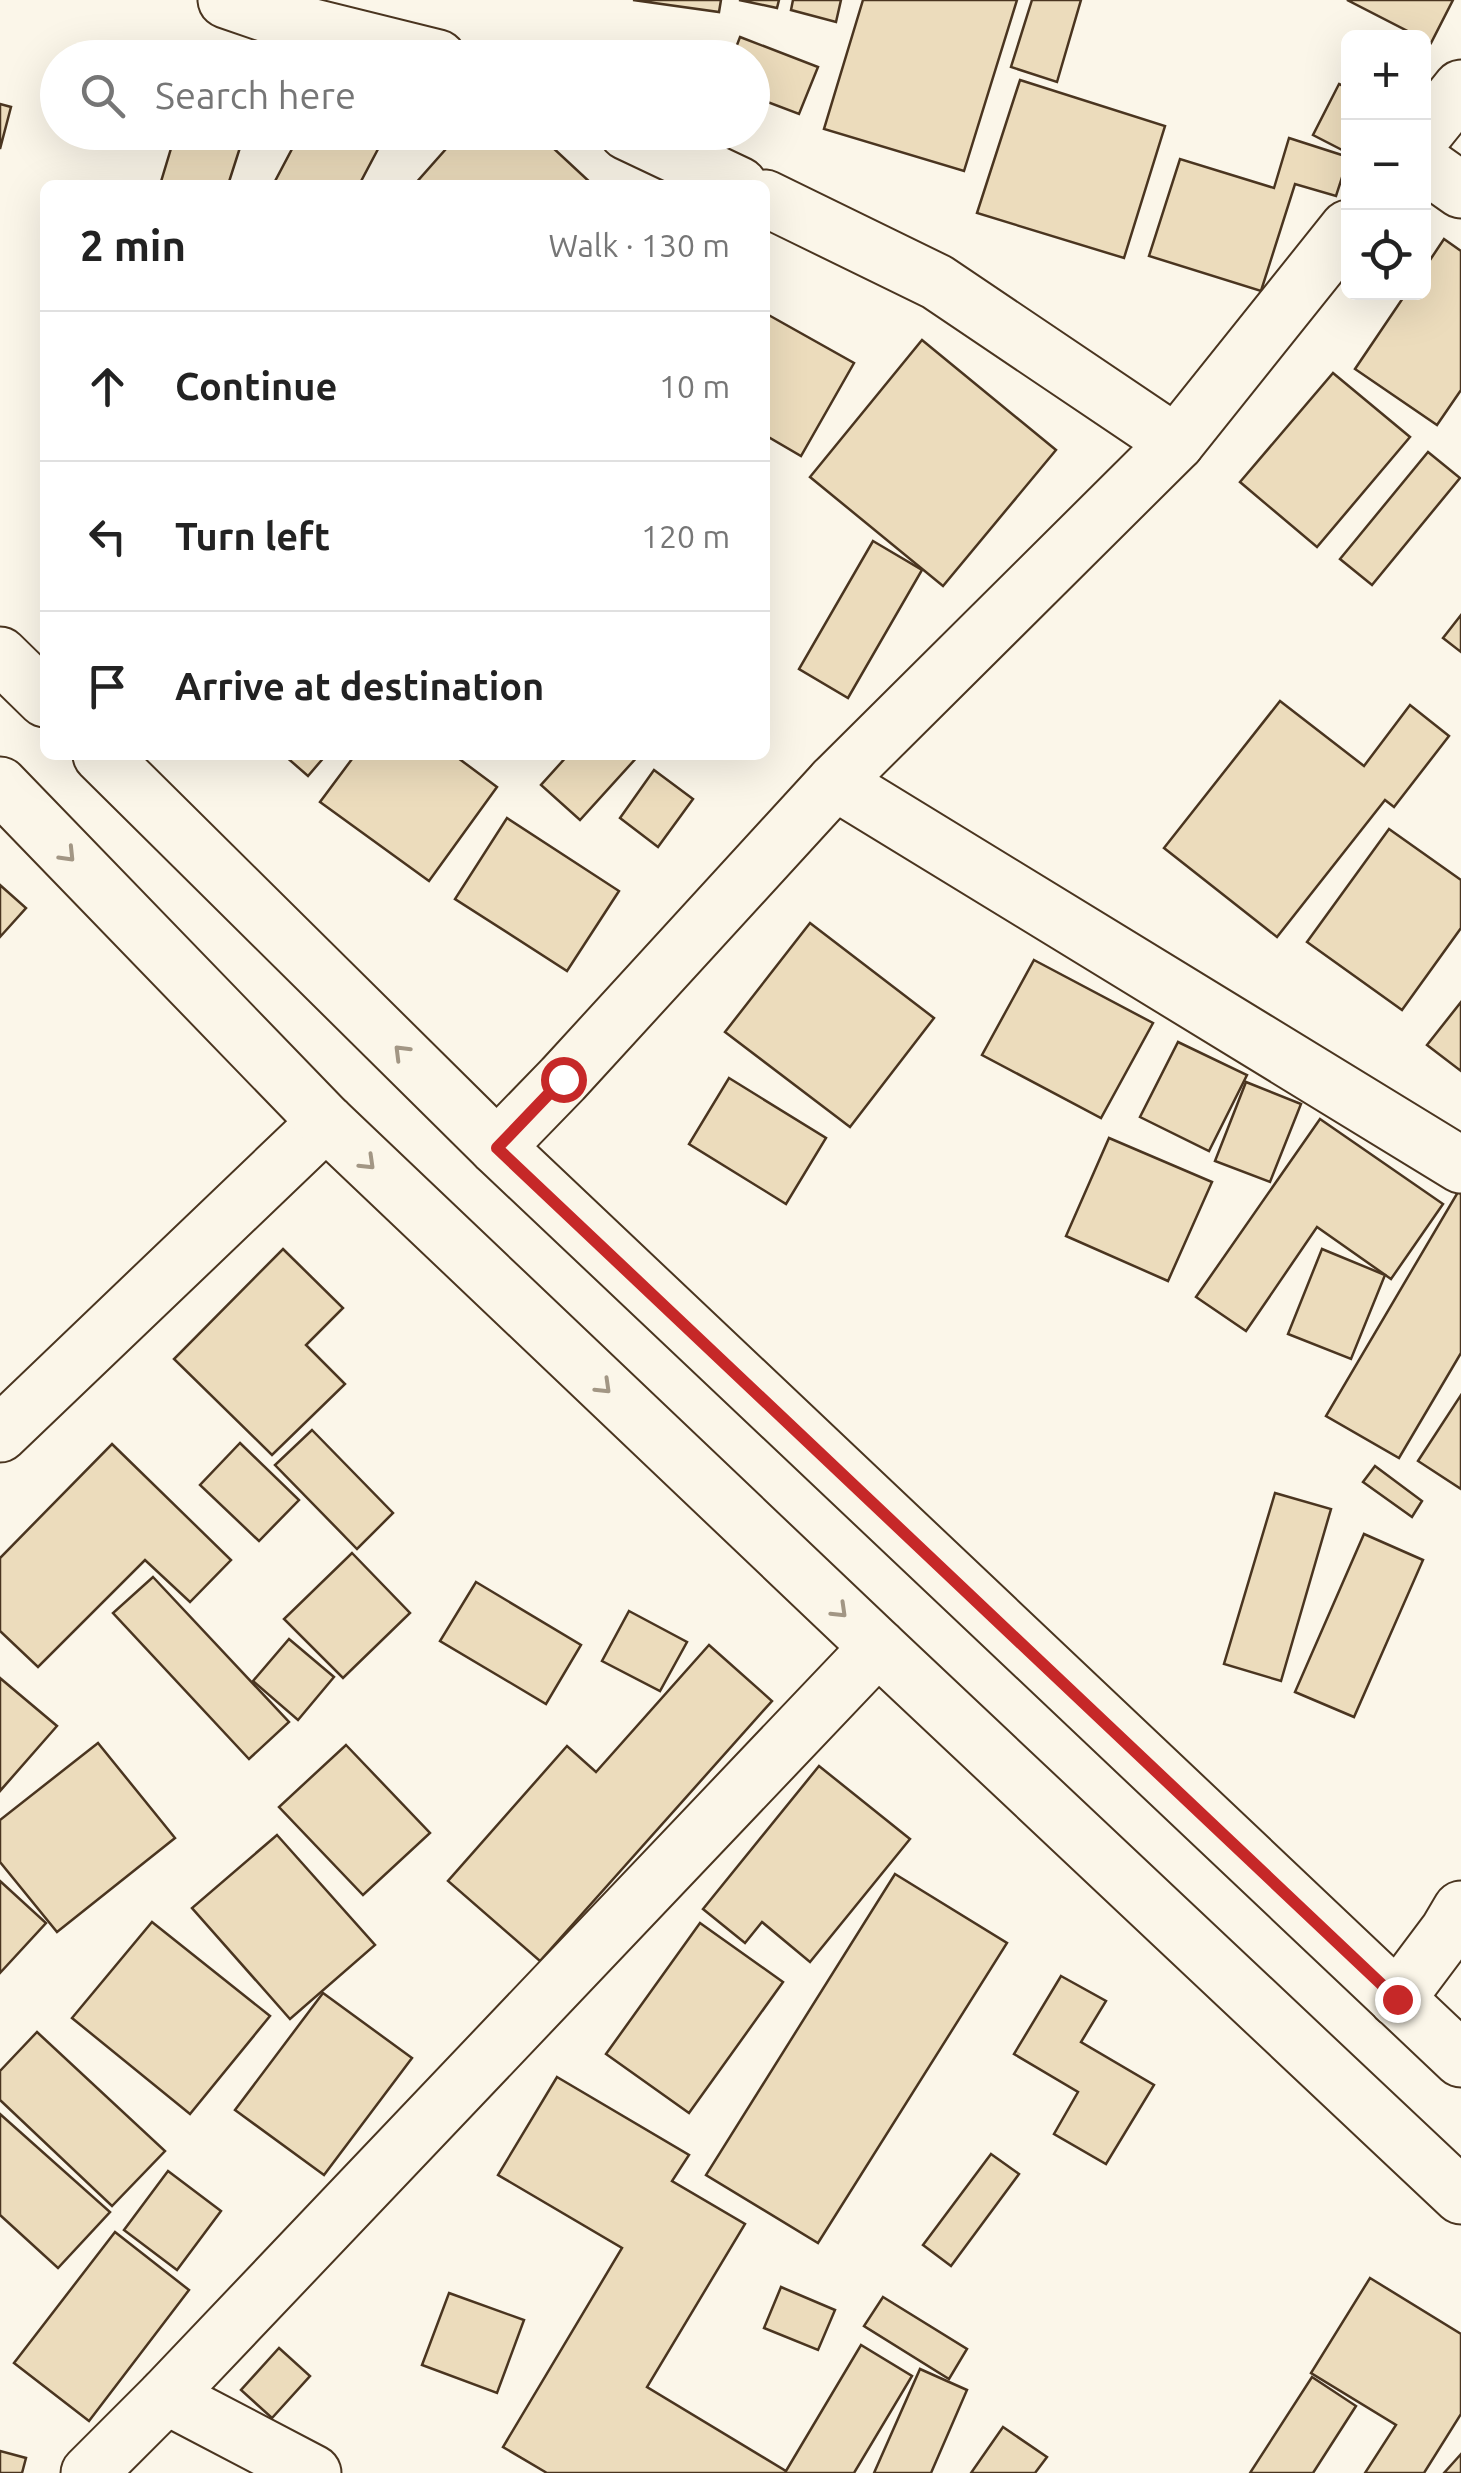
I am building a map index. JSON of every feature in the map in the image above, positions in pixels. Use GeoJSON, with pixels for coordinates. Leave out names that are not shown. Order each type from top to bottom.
{"type":"FeatureCollection","features":[{"type":"Feature","properties":{"kind":"street"},"geometry":{"type":"LineString","coordinates":[[226,0],[281,19],[366,40]]}},
{"type":"Feature","properties":{"kind":"street"},"geometry":{"type":"LineString","coordinates":[[1431,125],[1461,88]]}},
{"type":"Feature","properties":{"kind":"street"},"geometry":{"type":"LineString","coordinates":[[665,150],[728,180]]}},
{"type":"Feature","properties":{"kind":"street"},"geometry":{"type":"LineString","coordinates":[[1431,169],[1461,190]]}},
{"type":"Feature","properties":{"kind":"street"},"geometry":{"type":"LineString","coordinates":[[770,200],[937,282],[1176,444]]}},
{"type":"Feature","properties":{"kind":"street"},"geometry":{"type":"LineString","coordinates":[[497,1148],[835,782],[1176,444],[1341,237]]}},
{"type":"Feature","properties":{"kind":"street"},"geometry":{"type":"LineString","coordinates":[[0,655],[40,695]]}},
{"type":"Feature","properties":{"kind":"street"},"geometry":{"type":"LineString","coordinates":[[106,760],[497,1148],[1461,2059]]}},
{"type":"Feature","properties":{"kind":"street"},"geometry":{"type":"LineString","coordinates":[[835,782],[1461,1164]]}},
{"type":"Feature","properties":{"kind":"street"},"geometry":{"type":"LineString","coordinates":[[0,785],[326,1122],[1461,2196]]}},
{"type":"Feature","properties":{"kind":"street"},"geometry":{"type":"LineString","coordinates":[[0,1434],[326,1122]]}},
{"type":"Feature","properties":{"kind":"street"},"geometry":{"type":"LineString","coordinates":[[89,2473],[878,1647]]}},
{"type":"Feature","properties":{"kind":"street"},"geometry":{"type":"LineString","coordinates":[[1397,1999],[1461,1909]]}},
{"type":"Feature","properties":{"kind":"street"},"geometry":{"type":"LineString","coordinates":[[166,2396],[313,2473]]}},
{"type":"Feature","properties":{"kind":"building"},"geometry":{"type":"Polygon","coordinates":[[[633,0],[721,0],[719,12],[633,0]]]}},
{"type":"Feature","properties":{"kind":"building"},"geometry":{"type":"Polygon","coordinates":[[[739,0],[779,0],[777,8],[739,0]]]}},
{"type":"Feature","properties":{"kind":"building"},"geometry":{"type":"Polygon","coordinates":[[[793,0],[841,0],[836,22],[791,10],[793,0]]]}},
{"type":"Feature","properties":{"kind":"building"},"geometry":{"type":"Polygon","coordinates":[[[863,0],[1017,0],[964,171],[824,129],[863,0]]]}},
{"type":"Feature","properties":{"kind":"building"},"geometry":{"type":"Polygon","coordinates":[[[1032,0],[1081,0],[1057,82],[1011,67],[1032,0]]]}},
{"type":"Feature","properties":{"kind":"building"},"geometry":{"type":"Polygon","coordinates":[[[1347,0],[1453,0],[1431,43],[1431,30],[1406,30],[1347,0]]]}},
{"type":"Feature","properties":{"kind":"building"},"geometry":{"type":"Polygon","coordinates":[[[770,49],[818,67],[799,114],[770,103],[770,49]]]}},
{"type":"Feature","properties":{"kind":"building"},"geometry":{"type":"Polygon","coordinates":[[[1020,80],[1165,126],[1124,258],[977,213],[1020,80]]]}},
{"type":"Feature","properties":{"kind":"building"},"geometry":{"type":"Polygon","coordinates":[[[1339,84],[1341,85],[1341,149],[1313,135],[1339,84]]]}},
{"type":"Feature","properties":{"kind":"building"},"geometry":{"type":"Polygon","coordinates":[[[0,104],[11,107],[0,149],[0,104]]]}},
{"type":"Feature","properties":{"kind":"building"},"geometry":{"type":"Polygon","coordinates":[[[1289,138],[1341,155],[1341,181],[1336,196],[1295,184],[1261,291],[1149,256],[1180,159],[1274,188],[1289,138]]]}},
{"type":"Feature","properties":{"kind":"building"},"geometry":{"type":"Polygon","coordinates":[[[171,150],[239,150],[230,180],[162,180],[171,150]]]}},
{"type":"Feature","properties":{"kind":"building"},"geometry":{"type":"Polygon","coordinates":[[[291,150],[377,150],[362,180],[276,180],[291,150]]]}},
{"type":"Feature","properties":{"kind":"building"},"geometry":{"type":"Polygon","coordinates":[[[445,150],[555,150],[588,180],[419,180],[445,150]]]}},
{"type":"Feature","properties":{"kind":"building"},"geometry":{"type":"Polygon","coordinates":[[[1444,239],[1461,251],[1461,390],[1437,425],[1355,369],[1402,300],[1431,300],[1431,258],[1444,239]]]}},
{"type":"Feature","properties":{"kind":"building"},"geometry":{"type":"Polygon","coordinates":[[[770,316],[854,363],[801,456],[770,438],[770,316]]]}},
{"type":"Feature","properties":{"kind":"building"},"geometry":{"type":"Polygon","coordinates":[[[922,340],[1056,450],[943,586],[810,477],[922,340]]]}},
{"type":"Feature","properties":{"kind":"building"},"geometry":{"type":"Polygon","coordinates":[[[1333,373],[1410,437],[1317,547],[1240,482],[1333,373]]]}},
{"type":"Feature","properties":{"kind":"building"},"geometry":{"type":"Polygon","coordinates":[[[1428,452],[1460,478],[1372,585],[1340,559],[1428,452]]]}},
{"type":"Feature","properties":{"kind":"building"},"geometry":{"type":"Polygon","coordinates":[[[873,541],[922,570],[848,698],[799,669],[873,541]]]}},
{"type":"Feature","properties":{"kind":"building"},"geometry":{"type":"Polygon","coordinates":[[[1461,615],[1461,652],[1443,638],[1461,615]]]}},
{"type":"Feature","properties":{"kind":"building"},"geometry":{"type":"Polygon","coordinates":[[[1280,701],[1364,766],[1410,705],[1449,736],[1394,807],[1385,800],[1277,937],[1164,848],[1280,701]]]}},
{"type":"Feature","properties":{"kind":"building"},"geometry":{"type":"Polygon","coordinates":[[[290,760],[322,760],[308,776],[290,760]]]}},
{"type":"Feature","properties":{"kind":"building"},"geometry":{"type":"Polygon","coordinates":[[[351,760],[461,760],[497,787],[429,881],[320,802],[351,760]]]}},
{"type":"Feature","properties":{"kind":"building"},"geometry":{"type":"Polygon","coordinates":[[[564,760],[634,760],[580,820],[541,785],[564,760]]]}},
{"type":"Feature","properties":{"kind":"building"},"geometry":{"type":"Polygon","coordinates":[[[654,770],[693,799],[658,847],[620,818],[654,770]]]}},
{"type":"Feature","properties":{"kind":"building"},"geometry":{"type":"Polygon","coordinates":[[[507,818],[619,891],[567,971],[455,899],[507,818]]]}},
{"type":"Feature","properties":{"kind":"building"},"geometry":{"type":"Polygon","coordinates":[[[1389,829],[1461,880],[1461,928],[1402,1010],[1307,942],[1389,829]]]}},
{"type":"Feature","properties":{"kind":"building"},"geometry":{"type":"Polygon","coordinates":[[[0,885],[26,908],[0,937],[0,885]]]}},
{"type":"Feature","properties":{"kind":"building"},"geometry":{"type":"Polygon","coordinates":[[[810,923],[934,1018],[850,1127],[725,1032],[810,923]]]}},
{"type":"Feature","properties":{"kind":"building"},"geometry":{"type":"Polygon","coordinates":[[[1034,960],[1153,1023],[1101,1118],[982,1055],[1034,960]]]}},
{"type":"Feature","properties":{"kind":"building"},"geometry":{"type":"Polygon","coordinates":[[[1461,1002],[1461,1071],[1427,1045],[1461,1002]]]}},
{"type":"Feature","properties":{"kind":"building"},"geometry":{"type":"Polygon","coordinates":[[[1178,1042],[1247,1075],[1209,1151],[1140,1117],[1178,1042]]]}},
{"type":"Feature","properties":{"kind":"building"},"geometry":{"type":"Polygon","coordinates":[[[729,1078],[826,1138],[786,1204],[689,1144],[729,1078]]]}},
{"type":"Feature","properties":{"kind":"building"},"geometry":{"type":"Polygon","coordinates":[[[1246,1082],[1301,1104],[1270,1182],[1215,1161],[1246,1082]]]}},
{"type":"Feature","properties":{"kind":"building"},"geometry":{"type":"Polygon","coordinates":[[[1320,1119],[1443,1204],[1391,1279],[1317,1227],[1246,1331],[1196,1297],[1320,1119]]]}},
{"type":"Feature","properties":{"kind":"building"},"geometry":{"type":"Polygon","coordinates":[[[1109,1138],[1212,1182],[1168,1281],[1066,1236],[1109,1138]]]}},
{"type":"Feature","properties":{"kind":"building"},"geometry":{"type":"Polygon","coordinates":[[[1458,1192],[1461,1353],[1399,1458],[1326,1416],[1458,1192]]]}},
{"type":"Feature","properties":{"kind":"building"},"geometry":{"type":"Polygon","coordinates":[[[283,1249],[343,1308],[306,1345],[345,1384],[272,1455],[174,1359],[283,1249]]]}},
{"type":"Feature","properties":{"kind":"building"},"geometry":{"type":"Polygon","coordinates":[[[1322,1249],[1385,1275],[1351,1359],[1288,1334],[1322,1249]]]}},
{"type":"Feature","properties":{"kind":"building"},"geometry":{"type":"Polygon","coordinates":[[[1461,1395],[1461,1489],[1418,1461],[1461,1395]]]}},
{"type":"Feature","properties":{"kind":"building"},"geometry":{"type":"Polygon","coordinates":[[[312,1430],[393,1513],[357,1549],[275,1465],[312,1430]]]}},
{"type":"Feature","properties":{"kind":"building"},"geometry":{"type":"Polygon","coordinates":[[[240,1443],[299,1500],[259,1541],[200,1485],[240,1443]]]}},
{"type":"Feature","properties":{"kind":"building"},"geometry":{"type":"Polygon","coordinates":[[[112,1444],[231,1560],[190,1602],[145,1560],[38,1667],[0,1631],[0,1558],[112,1444]]]}},
{"type":"Feature","properties":{"kind":"building"},"geometry":{"type":"Polygon","coordinates":[[[1375,1466],[1422,1501],[1412,1517],[1363,1482],[1375,1466]]]}},
{"type":"Feature","properties":{"kind":"building"},"geometry":{"type":"Polygon","coordinates":[[[1275,1493],[1331,1509],[1281,1681],[1224,1664],[1275,1493]]]}},
{"type":"Feature","properties":{"kind":"building"},"geometry":{"type":"Polygon","coordinates":[[[1364,1534],[1423,1560],[1354,1717],[1295,1692],[1364,1534]]]}},
{"type":"Feature","properties":{"kind":"building"},"geometry":{"type":"Polygon","coordinates":[[[352,1553],[410,1613],[343,1678],[284,1619],[352,1553]]]}},
{"type":"Feature","properties":{"kind":"building"},"geometry":{"type":"Polygon","coordinates":[[[153,1577],[289,1722],[249,1759],[113,1613],[153,1577]]]}},
{"type":"Feature","properties":{"kind":"building"},"geometry":{"type":"Polygon","coordinates":[[[476,1582],[581,1645],[546,1704],[440,1641],[476,1582]]]}},
{"type":"Feature","properties":{"kind":"building"},"geometry":{"type":"Polygon","coordinates":[[[629,1611],[687,1642],[660,1691],[602,1661],[629,1611]]]}},
{"type":"Feature","properties":{"kind":"building"},"geometry":{"type":"Polygon","coordinates":[[[289,1639],[334,1677],[298,1720],[253,1681],[289,1639]]]}},
{"type":"Feature","properties":{"kind":"building"},"geometry":{"type":"Polygon","coordinates":[[[709,1645],[772,1701],[540,1961],[448,1881],[567,1746],[596,1772],[709,1645]]]}},
{"type":"Feature","properties":{"kind":"building"},"geometry":{"type":"Polygon","coordinates":[[[0,1678],[57,1726],[0,1791],[0,1678]]]}},
{"type":"Feature","properties":{"kind":"building"},"geometry":{"type":"Polygon","coordinates":[[[98,1743],[175,1838],[57,1932],[0,1862],[0,1820],[98,1743]]]}},
{"type":"Feature","properties":{"kind":"building"},"geometry":{"type":"Polygon","coordinates":[[[346,1745],[430,1833],[363,1895],[279,1807],[346,1745]]]}},
{"type":"Feature","properties":{"kind":"building"},"geometry":{"type":"Polygon","coordinates":[[[819,1766],[910,1839],[810,1962],[762,1922],[745,1943],[703,1909],[819,1766]]]}},
{"type":"Feature","properties":{"kind":"building"},"geometry":{"type":"Polygon","coordinates":[[[277,1835],[375,1945],[290,2019],[192,1908],[277,1835]]]}},
{"type":"Feature","properties":{"kind":"building"},"geometry":{"type":"Polygon","coordinates":[[[895,1874],[1007,1943],[818,2243],[706,2175],[895,1874]]]}},
{"type":"Feature","properties":{"kind":"building"},"geometry":{"type":"Polygon","coordinates":[[[0,1881],[46,1923],[0,1973],[0,1881]]]}},
{"type":"Feature","properties":{"kind":"building"},"geometry":{"type":"Polygon","coordinates":[[[152,1922],[270,2016],[190,2114],[72,2018],[152,1922]]]}},
{"type":"Feature","properties":{"kind":"building"},"geometry":{"type":"Polygon","coordinates":[[[700,1923],[783,1982],[689,2113],[606,2054],[700,1923]]]}},
{"type":"Feature","properties":{"kind":"building"},"geometry":{"type":"Polygon","coordinates":[[[1061,1976],[1106,2001],[1081,2042],[1154,2085],[1106,2164],[1054,2134],[1078,2092],[1014,2054],[1061,1976]]]}},
{"type":"Feature","properties":{"kind":"building"},"geometry":{"type":"Polygon","coordinates":[[[323,1993],[412,2058],[324,2175],[235,2110],[323,1993]]]}},
{"type":"Feature","properties":{"kind":"building"},"geometry":{"type":"Polygon","coordinates":[[[37,2032],[165,2151],[112,2206],[0,2100],[0,2071],[37,2032]]]}},
{"type":"Feature","properties":{"kind":"building"},"geometry":{"type":"Polygon","coordinates":[[[557,2077],[689,2155],[672,2181],[745,2224],[647,2387],[786,2471],[861,2345],[912,2376],[854,2473],[547,2473],[503,2447],[622,2248],[498,2175],[557,2077]]]}},
{"type":"Feature","properties":{"kind":"building"},"geometry":{"type":"Polygon","coordinates":[[[0,2114],[110,2212],[58,2268],[0,2215],[0,2114]]]}},
{"type":"Feature","properties":{"kind":"building"},"geometry":{"type":"Polygon","coordinates":[[[991,2154],[1019,2174],[951,2266],[923,2245],[991,2154]]]}},
{"type":"Feature","properties":{"kind":"building"},"geometry":{"type":"Polygon","coordinates":[[[168,2171],[221,2211],[177,2270],[124,2230],[168,2171]]]}},
{"type":"Feature","properties":{"kind":"building"},"geometry":{"type":"Polygon","coordinates":[[[115,2232],[189,2290],[89,2421],[14,2363],[115,2232]]]}},
{"type":"Feature","properties":{"kind":"building"},"geometry":{"type":"Polygon","coordinates":[[[1370,2278],[1461,2334],[1461,2414],[1424,2473],[1365,2473],[1396,2425],[1311,2373],[1370,2278]]]}},
{"type":"Feature","properties":{"kind":"building"},"geometry":{"type":"Polygon","coordinates":[[[781,2287],[835,2310],[818,2350],[764,2328],[781,2287]]]}},
{"type":"Feature","properties":{"kind":"building"},"geometry":{"type":"Polygon","coordinates":[[[449,2293],[524,2320],[497,2393],[422,2365],[449,2293]]]}},
{"type":"Feature","properties":{"kind":"building"},"geometry":{"type":"Polygon","coordinates":[[[883,2297],[967,2349],[949,2379],[864,2326],[883,2297]]]}},
{"type":"Feature","properties":{"kind":"building"},"geometry":{"type":"Polygon","coordinates":[[[279,2348],[310,2376],[272,2418],[241,2390],[279,2348]]]}},
{"type":"Feature","properties":{"kind":"building"},"geometry":{"type":"Polygon","coordinates":[[[920,2369],[967,2390],[931,2473],[874,2473],[920,2369]]]}},
{"type":"Feature","properties":{"kind":"building"},"geometry":{"type":"Polygon","coordinates":[[[1312,2377],[1356,2406],[1313,2473],[1250,2473],[1312,2377]]]}},
{"type":"Feature","properties":{"kind":"building"},"geometry":{"type":"Polygon","coordinates":[[[1003,2427],[1047,2457],[1035,2473],[971,2473],[1003,2427]]]}},
{"type":"Feature","properties":{"kind":"building"},"geometry":{"type":"Polygon","coordinates":[[[0,2451],[26,2458],[22,2473],[0,2473],[0,2451]]]}},
{"type":"Feature","properties":{"kind":"building"},"geometry":{"type":"Polygon","coordinates":[[[1461,2454],[1461,2473],[1444,2473],[1461,2454]]]}},
{"type":"Feature","properties":{"kind":"route"},"geometry":{"type":"LineString","coordinates":[[563,1079],[497,1148],[1397,1999]]}}]}
